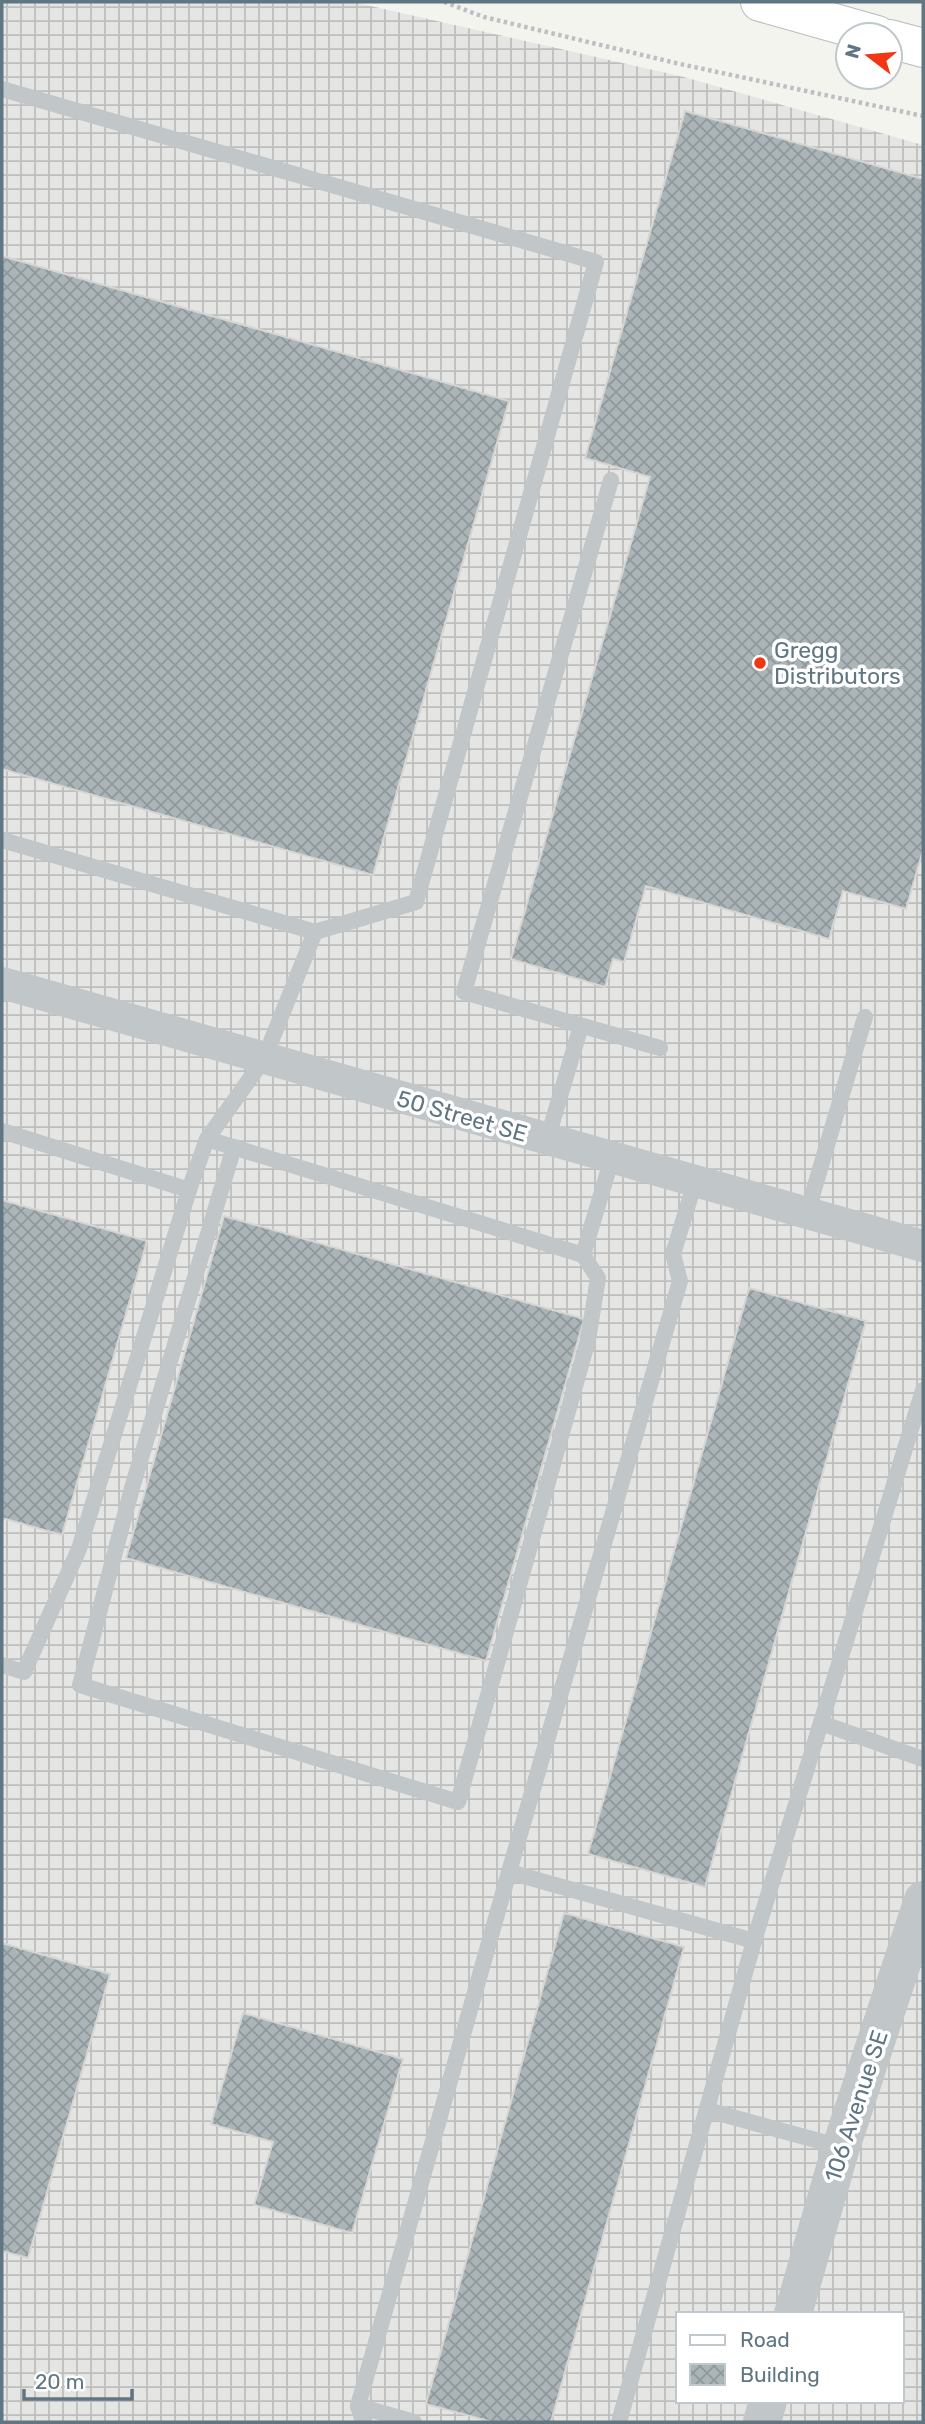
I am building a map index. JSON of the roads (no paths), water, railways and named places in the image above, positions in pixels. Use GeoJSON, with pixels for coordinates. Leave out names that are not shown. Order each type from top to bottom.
{"type":"FeatureCollection","features":[{"type":"Feature","properties":{"kind":"main road"},"geometry":{"type":"LineString","coordinates":[[760,2],[834,23]]}},
{"type":"Feature","properties":{"kind":"main road"},"geometry":{"type":"LineString","coordinates":[[904,43],[923,48]]}},
{"type":"Feature","properties":{"kind":"street","name":"50 Street SE"},"geometry":{"type":"LineString","coordinates":[[2,983],[923,1246]]}},
{"type":"Feature","properties":{"kind":"street","name":"106 Avenue SE"},"geometry":{"type":"LineString","coordinates":[[794,2312],[841,2147],[923,1900]]}},
{"type":"Feature","properties":{"kind":"street"},"geometry":{"type":"LineString","coordinates":[[762,2422],[767,2403]]}},
{"type":"Feature","properties":{"kind":"lane"},"geometry":{"type":"LineString","coordinates":[[2,89],[596,262],[416,902],[315,932],[2,840]]}},
{"type":"Feature","properties":{"kind":"lane"},"geometry":{"type":"LineString","coordinates":[[611,481],[464,992],[660,1048]]}},
{"type":"Feature","properties":{"kind":"lane"},"geometry":{"type":"LineString","coordinates":[[2,1665],[24,1672],[79,1549],[207,1139],[264,1059],[315,932]]}},
{"type":"Feature","properties":{"kind":"lane"},"geometry":{"type":"LineString","coordinates":[[807,1213],[865,1017]]}},
{"type":"Feature","properties":{"kind":"lane"},"geometry":{"type":"LineString","coordinates":[[547,1140],[581,1026]]}},
{"type":"Feature","properties":{"kind":"lane"},"geometry":{"type":"LineString","coordinates":[[2,1130],[189,1190]]}},
{"type":"Feature","properties":{"kind":"lane"},"geometry":{"type":"LineString","coordinates":[[207,1139],[234,1147],[583,1255],[598,1278],[588,1340],[458,1801],[80,1685],[132,1488],[234,1147]]}},
{"type":"Feature","properties":{"kind":"lane"},"geometry":{"type":"LineString","coordinates":[[583,1255],[612,1158]]}},
{"type":"Feature","properties":{"kind":"lane"},"geometry":{"type":"LineString","coordinates":[[363,2422],[358,2406],[680,1281],[673,1254],[695,1182]]}},
{"type":"Feature","properties":{"kind":"lane"},"geometry":{"type":"LineString","coordinates":[[619,2422],[754,1941],[923,1390]]}},
{"type":"Feature","properties":{"kind":"lane"},"geometry":{"type":"LineString","coordinates":[[821,1723],[923,1759]]}},
{"type":"Feature","properties":{"kind":"lane"},"geometry":{"type":"LineString","coordinates":[[509,1872],[754,1941]]}},
{"type":"Feature","properties":{"kind":"lane"},"geometry":{"type":"LineString","coordinates":[[706,2110],[841,2147]]}},
{"type":"Feature","properties":{"kind":"lane"},"geometry":{"type":"LineString","coordinates":[[358,2406],[414,2422]]}},
{"type":"Feature","properties":{"kind":"place","name":"Gregg Distributors"},"geometry":{"type":"Point","coordinates":[760,663]}}]}
